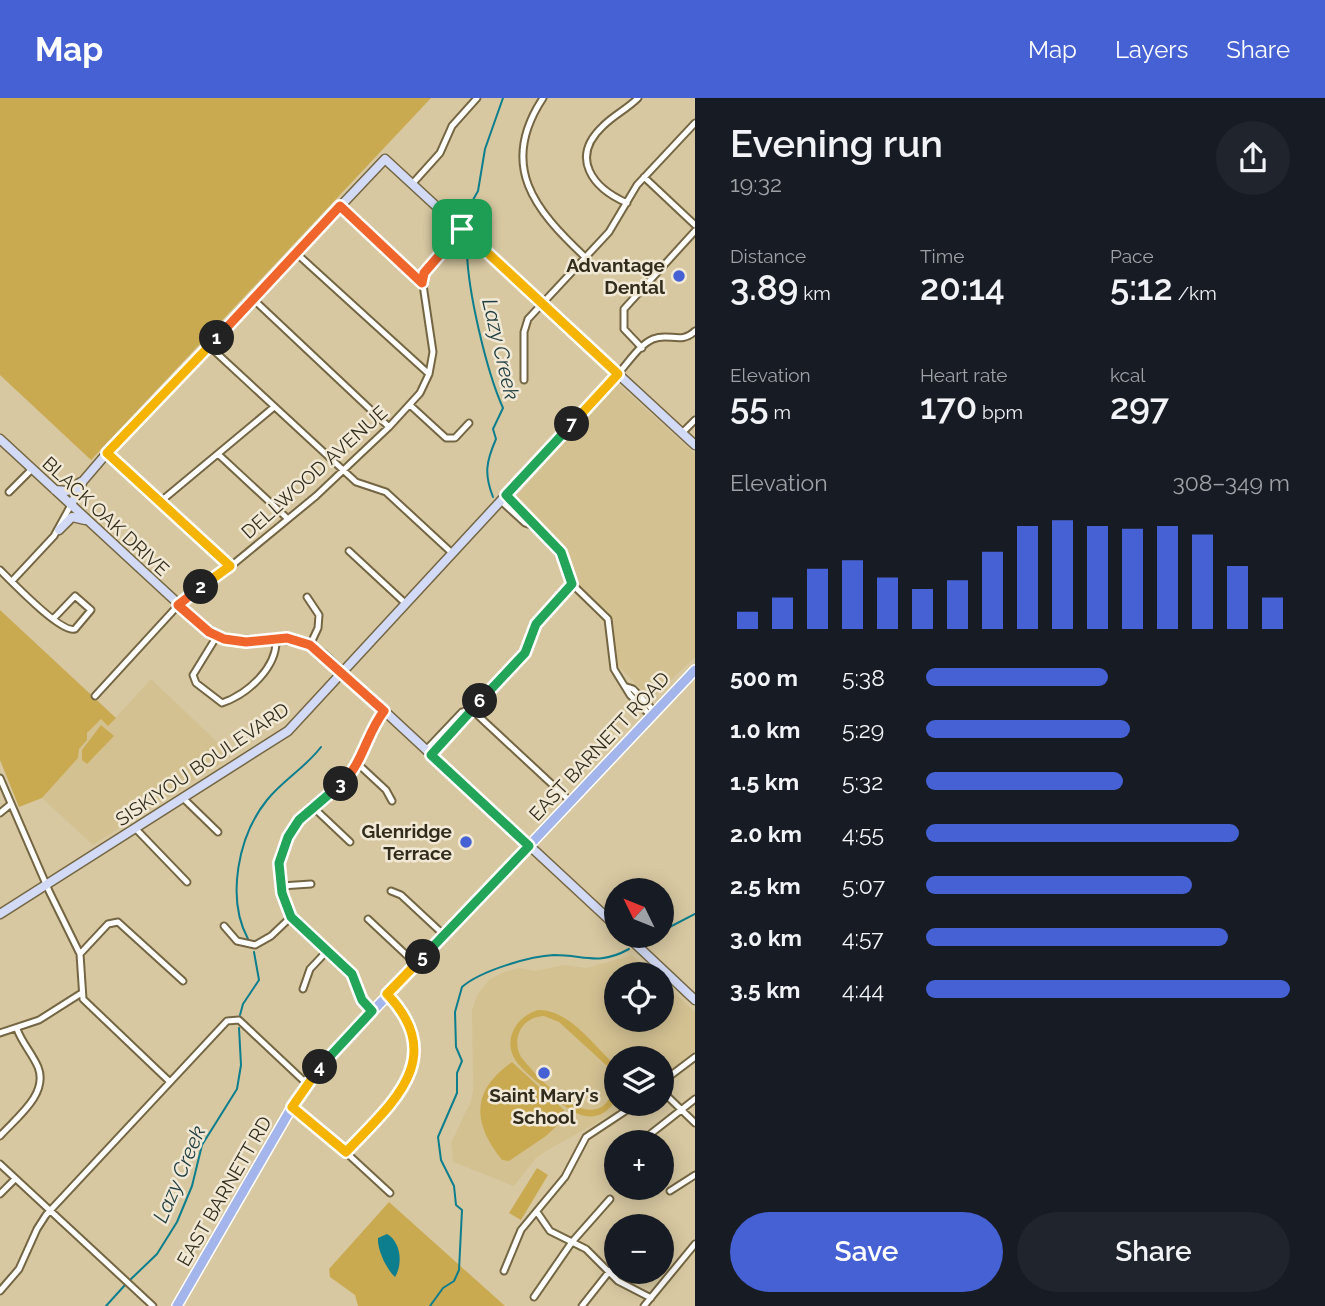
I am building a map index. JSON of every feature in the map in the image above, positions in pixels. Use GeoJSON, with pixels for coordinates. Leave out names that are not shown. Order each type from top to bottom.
{"type":"FeatureCollection","features":[{"type":"Feature","properties":{"kind":"main road","name":"EAST BARNETT ROAD"},"geometry":{"type":"LineString","coordinates":[[529,846],[695,670]]}},
{"type":"Feature","properties":{"kind":"main road","name":"EAST BARNETT RD"},"geometry":{"type":"LineString","coordinates":[[177,1306],[307,1084],[387,994],[529,846]]}},
{"type":"Feature","properties":{"kind":"street"},"geometry":{"type":"LineString","coordinates":[[413,183],[440,153],[452,125],[477,98]]}},
{"type":"Feature","properties":{"kind":"street"},"geometry":{"type":"LineString","coordinates":[[543,98],[528,124],[524,141],[525,179],[544,218],[585,257]]}},
{"type":"Feature","properties":{"kind":"street"},"geometry":{"type":"LineString","coordinates":[[626,203],[597,186],[590,172],[588,156],[600,128],[638,98]]}},
{"type":"Feature","properties":{"kind":"street"},"geometry":{"type":"LineString","coordinates":[[524,380],[525,326],[617,222],[626,203],[645,177],[695,123]]}},
{"type":"Feature","properties":{"kind":"street"},"geometry":{"type":"LineString","coordinates":[[59,530],[83,481],[107,453],[385,159],[695,445]]}},
{"type":"Feature","properties":{"kind":"street"},"geometry":{"type":"LineString","coordinates":[[645,177],[695,225]]}},
{"type":"Feature","properties":{"kind":"street"},"geometry":{"type":"LineString","coordinates":[[340,206],[422,283]]}},
{"type":"Feature","properties":{"kind":"street"},"geometry":{"type":"LineString","coordinates":[[422,283],[424,273],[462,229]]}},
{"type":"Feature","properties":{"kind":"street"},"geometry":{"type":"LineString","coordinates":[[695,230],[624,309],[624,329],[642,348],[656,338],[682,339],[695,331]]}},
{"type":"Feature","properties":{"kind":"street"},"geometry":{"type":"LineString","coordinates":[[296,253],[429,374]]}},
{"type":"Feature","properties":{"kind":"street","name":"DELLWOOD AVENUE"},"geometry":{"type":"LineString","coordinates":[[95,696],[178,605],[288,519],[343,471],[410,405],[429,374],[433,352],[422,283]]}},
{"type":"Feature","properties":{"kind":"street"},"geometry":{"type":"LineString","coordinates":[[253,299],[389,427]]}},
{"type":"Feature","properties":{"kind":"street"},"geometry":{"type":"LineString","coordinates":[[209,346],[343,471],[360,485],[392,496],[452,552]]}},
{"type":"Feature","properties":{"kind":"street","name":"SISKIYOU BOULEVARD"},"geometry":{"type":"LineString","coordinates":[[0,914],[288,731],[642,348]]}},
{"type":"Feature","properties":{"kind":"street"},"geometry":{"type":"LineString","coordinates":[[410,405],[446,438],[455,438],[469,423]]}},
{"type":"Feature","properties":{"kind":"street"},"geometry":{"type":"LineString","coordinates":[[160,502],[274,407]]}},
{"type":"Feature","properties":{"kind":"street"},"geometry":{"type":"LineString","coordinates":[[682,433],[695,420]]}},
{"type":"Feature","properties":{"kind":"street","name":"BLACK OAK DRIVE"},"geometry":{"type":"LineString","coordinates":[[0,439],[178,605],[217,636]]}},
{"type":"Feature","properties":{"kind":"street"},"geometry":{"type":"LineString","coordinates":[[107,453],[230,566]]}},
{"type":"Feature","properties":{"kind":"street"},"geometry":{"type":"LineString","coordinates":[[218,454],[288,519]]}},
{"type":"Feature","properties":{"kind":"street"},"geometry":{"type":"LineString","coordinates":[[9,492],[32,469]]}},
{"type":"Feature","properties":{"kind":"street"},"geometry":{"type":"LineString","coordinates":[[55,490],[66,491],[83,481]]}},
{"type":"Feature","properties":{"kind":"street"},"geometry":{"type":"LineString","coordinates":[[504,498],[525,523],[534,526],[563,555],[572,584],[608,619],[614,669],[630,695],[653,714]]}},
{"type":"Feature","properties":{"kind":"street"},"geometry":{"type":"LineString","coordinates":[[12,581],[72,517],[90,522]]}},
{"type":"Feature","properties":{"kind":"street"},"geometry":{"type":"LineString","coordinates":[[349,551],[405,603]]}},
{"type":"Feature","properties":{"kind":"street"},"geometry":{"type":"LineString","coordinates":[[0,570],[53,619],[64,629],[72,631],[91,610],[75,596],[53,619]]}},
{"type":"Feature","properties":{"kind":"street"},"geometry":{"type":"LineString","coordinates":[[429,752],[462,712],[469,710],[525,653],[536,624],[572,584]]}},
{"type":"Feature","properties":{"kind":"street"},"geometry":{"type":"LineString","coordinates":[[307,597],[319,615],[318,628],[310,645]]}},
{"type":"Feature","properties":{"kind":"street"},"geometry":{"type":"LineString","coordinates":[[275,638],[275,656],[269,666],[241,693],[222,703],[215,701],[193,678],[217,636],[239,642],[275,638],[310,645],[344,673],[604,915]]}},
{"type":"Feature","properties":{"kind":"street"},"geometry":{"type":"LineString","coordinates":[[469,710],[570,801]]}},
{"type":"Feature","properties":{"kind":"street"},"geometry":{"type":"LineString","coordinates":[[372,1011],[362,1000],[352,974],[291,917],[281,886],[279,863],[284,845],[299,820],[345,780],[358,764],[372,728],[384,711]]}},
{"type":"Feature","properties":{"kind":"street"},"geometry":{"type":"LineString","coordinates":[[358,764],[386,790],[393,801]]}},
{"type":"Feature","properties":{"kind":"street"},"geometry":{"type":"LineString","coordinates":[[0,778],[46,885],[80,954],[83,968],[80,994],[170,1082]]}},
{"type":"Feature","properties":{"kind":"street"},"geometry":{"type":"LineString","coordinates":[[183,798],[218,832]]}},
{"type":"Feature","properties":{"kind":"street"},"geometry":{"type":"LineString","coordinates":[[0,813],[11,804]]}},
{"type":"Feature","properties":{"kind":"street"},"geometry":{"type":"LineString","coordinates":[[314,808],[350,842]]}},
{"type":"Feature","properties":{"kind":"street"},"geometry":{"type":"LineString","coordinates":[[135,828],[187,882]]}},
{"type":"Feature","properties":{"kind":"street"},"geometry":{"type":"LineString","coordinates":[[281,886],[311,884]]}},
{"type":"Feature","properties":{"kind":"street"},"geometry":{"type":"LineString","coordinates":[[391,891],[401,895],[444,935]]}},
{"type":"Feature","properties":{"kind":"street"},"geometry":{"type":"LineString","coordinates":[[224,926],[232,938],[255,945],[271,936],[291,917]]}},
{"type":"Feature","properties":{"kind":"street"},"geometry":{"type":"LineString","coordinates":[[368,919],[416,964]]}},
{"type":"Feature","properties":{"kind":"street"},"geometry":{"type":"LineString","coordinates":[[80,954],[108,924],[118,922],[183,981]]}},
{"type":"Feature","properties":{"kind":"street"},"geometry":{"type":"LineString","coordinates":[[641,948],[693,994]]}},
{"type":"Feature","properties":{"kind":"street"},"geometry":{"type":"LineString","coordinates":[[303,989],[310,969],[327,951]]}},
{"type":"Feature","properties":{"kind":"street"},"geometry":{"type":"LineString","coordinates":[[0,1032],[40,1020],[80,994]]}},
{"type":"Feature","properties":{"kind":"street"},"geometry":{"type":"LineString","coordinates":[[346,1152],[397,1098],[412,1068],[414,1042],[410,1025],[387,994]]}},
{"type":"Feature","properties":{"kind":"street"},"geometry":{"type":"LineString","coordinates":[[0,1291],[19,1269],[37,1229],[50,1211],[227,1021],[233,1018],[307,1084]]}},
{"type":"Feature","properties":{"kind":"street"},"geometry":{"type":"LineString","coordinates":[[0,1136],[35,1097],[41,1082],[37,1065],[17,1028]]}},
{"type":"Feature","properties":{"kind":"street"},"geometry":{"type":"LineString","coordinates":[[674,1073],[695,1057]]}},
{"type":"Feature","properties":{"kind":"street"},"geometry":{"type":"LineString","coordinates":[[656,1130],[695,1099]]}},
{"type":"Feature","properties":{"kind":"street"},"geometry":{"type":"LineString","coordinates":[[674,1103],[695,1123]]}},
{"type":"Feature","properties":{"kind":"street"},"geometry":{"type":"LineString","coordinates":[[292,1107],[390,1193]]}},
{"type":"Feature","properties":{"kind":"street"},"geometry":{"type":"LineString","coordinates":[[504,1271],[517,1238],[565,1177],[586,1137],[618,1116]]}},
{"type":"Feature","properties":{"kind":"street"},"geometry":{"type":"LineString","coordinates":[[0,1164],[153,1306]]}},
{"type":"Feature","properties":{"kind":"street"},"geometry":{"type":"LineString","coordinates":[[674,1188],[695,1175]]}},
{"type":"Feature","properties":{"kind":"street"},"geometry":{"type":"LineString","coordinates":[[0,1194],[15,1178]]}},
{"type":"Feature","properties":{"kind":"street"},"geometry":{"type":"LineString","coordinates":[[534,1297],[572,1241],[609,1200]]}},
{"type":"Feature","properties":{"kind":"street"},"geometry":{"type":"LineString","coordinates":[[537,1212],[550,1231],[591,1252],[604,1268]]}},
{"type":"Feature","properties":{"kind":"street"},"geometry":{"type":"LineString","coordinates":[[644,1306],[695,1244]]}},
{"type":"Feature","properties":{"kind":"street"},"geometry":{"type":"LineString","coordinates":[[582,1306],[604,1278]]}},
{"type":"Feature","properties":{"kind":"street"},"geometry":{"type":"LineString","coordinates":[[627,1284],[651,1298]]}},
{"type":"Feature","properties":{"kind":"shaded area"},"geometry":{"type":"Polygon","coordinates":[[[0,98],[431,98],[91,460],[0,375],[0,98]]]}},
{"type":"Feature","properties":{"kind":"shaded area"},"geometry":{"type":"Polygon","coordinates":[[[617,383],[695,454],[695,657],[651,699],[617,665],[613,622],[608,613],[573,580],[562,545],[514,499],[617,383]]]}},
{"type":"Feature","properties":{"kind":"shaded area"},"geometry":{"type":"Polygon","coordinates":[[[0,610],[116,718],[108,726],[101,719],[87,733],[87,740],[79,749],[78,758],[42,798],[19,807],[0,760],[0,610]]]}},
{"type":"Feature","properties":{"kind":"shaded area"},"geometry":{"type":"Polygon","coordinates":[[[151,679],[232,756],[93,845],[42,798],[78,758],[79,749],[87,740],[87,733],[101,719],[109,725],[151,679]]]}},
{"type":"Feature","properties":{"kind":"shaded area"},"geometry":{"type":"Polygon","coordinates":[[[101,725],[114,736],[87,764],[82,760],[82,750],[101,725]]]}},
{"type":"Feature","properties":{"kind":"shaded area","name":"Saint Mary's School"},"geometry":{"type":"Polygon","coordinates":[[[632,955],[640,962],[608,962],[632,955]]]}},
{"type":"Feature","properties":{"kind":"shaded area","name":"Saint Mary's School"},"geometry":{"type":"Polygon","coordinates":[[[604,963],[604,1032],[674,1032],[674,993],[695,1012],[695,1053],[674,1068],[674,1046],[604,1046],[604,1116],[609,1116],[536,1158],[514,1186],[453,1162],[451,1143],[471,1101],[473,1090],[472,1010],[477,995],[489,980],[519,968],[535,971],[564,965],[587,968],[604,963]]]}},
{"type":"Feature","properties":{"kind":"shaded area"},"geometry":{"type":"Polygon","coordinates":[[[538,1010],[549,1011],[571,1022],[604,1054],[604,1063],[559,1022],[544,1016],[524,1024],[518,1036],[521,1057],[553,1090],[580,1108],[593,1110],[604,1105],[604,1112],[589,1116],[570,1110],[519,1065],[510,1045],[513,1030],[523,1018],[538,1010]]]}},
{"type":"Feature","properties":{"kind":"shaded area"},"geometry":{"type":"Polygon","coordinates":[[[512,1062],[564,1110],[564,1119],[546,1136],[509,1161],[502,1160],[492,1146],[485,1133],[480,1108],[489,1084],[512,1062]]]}},
{"type":"Feature","properties":{"kind":"shaded area"},"geometry":{"type":"Polygon","coordinates":[[[537,1168],[548,1175],[521,1220],[509,1213],[537,1168]]]}},
{"type":"Feature","properties":{"kind":"shaded area"},"geometry":{"type":"Polygon","coordinates":[[[389,1202],[505,1306],[358,1306],[355,1295],[330,1277],[329,1269],[389,1202]]]}},
{"type":"Feature","properties":{"kind":"water"},"geometry":{"type":"Polygon","coordinates":[[[387,1234],[398,1248],[399,1266],[395,1277],[383,1259],[378,1243],[378,1238],[387,1234]]]}},
{"type":"Feature","properties":{"kind":"waterway","name":"Lazy Creek"},"geometry":{"type":"LineString","coordinates":[[473,231],[469,207],[478,191],[485,149],[503,98]]}},
{"type":"Feature","properties":{"kind":"waterway","name":"Lazy Creek"},"geometry":{"type":"LineString","coordinates":[[467,245],[478,327],[503,408],[493,429],[496,439],[487,468],[493,497]]}},
{"type":"Feature","properties":{"kind":"waterway","name":"Lazy Creek"},"geometry":{"type":"LineString","coordinates":[[248,939],[241,923],[238,905],[238,868],[242,849],[267,800],[321,747]]}},
{"type":"Feature","properties":{"kind":"waterway"},"geometry":{"type":"LineString","coordinates":[[674,925],[695,914]]}},
{"type":"Feature","properties":{"kind":"waterway"},"geometry":{"type":"LineString","coordinates":[[430,1306],[443,1288],[454,1281],[459,1270],[462,1210],[456,1205],[454,1186],[441,1160],[438,1137],[457,1093],[457,1073],[462,1061],[456,1047],[455,1012],[462,987],[493,970],[532,958],[554,955],[600,958],[629,949]]}},
{"type":"Feature","properties":{"kind":"waterway","name":"Lazy Creek"},"geometry":{"type":"LineString","coordinates":[[240,1015],[243,1004],[259,980],[254,952]]}},
{"type":"Feature","properties":{"kind":"waterway","name":"Lazy Creek"},"geometry":{"type":"LineString","coordinates":[[130,1280],[157,1254],[177,1222],[192,1186],[202,1145],[237,1089],[241,1065],[239,1028]]}},
{"type":"Feature","properties":{"kind":"waterway","name":"Lazy Creek"},"geometry":{"type":"LineString","coordinates":[[106,1306],[125,1285]]}},
{"type":"Feature","properties":{"kind":"place","name":"Advantage Dental"},"geometry":{"type":"Point","coordinates":[679,276]}},
{"type":"Feature","properties":{"kind":"place","name":"Glenridge Terrace"},"geometry":{"type":"Point","coordinates":[466,842]}},
{"type":"Feature","properties":{"kind":"place","name":"Saint Mary's School"},"geometry":{"type":"Point","coordinates":[544,1073]}},
{"type":"Feature","properties":{"kind":"route"},"geometry":{"type":"LineString","coordinates":[[340,206],[422,283],[424,273],[462,229],[618,374],[506,495],[561,552],[572,584],[539,619],[525,653],[467,712],[467,716],[431,755],[529,846],[387,994],[398,1005],[410,1025],[415,1052],[412,1068],[404,1089],[397,1098],[346,1152],[292,1107],[319,1068],[372,1011],[362,1000],[352,974],[291,917],[282,893],[279,863],[284,845],[299,820],[345,780],[358,764],[372,728],[384,711],[324,654],[310,645],[287,638],[246,642],[224,639],[209,632],[178,605],[230,566],[107,453],[340,206]]}}]}
